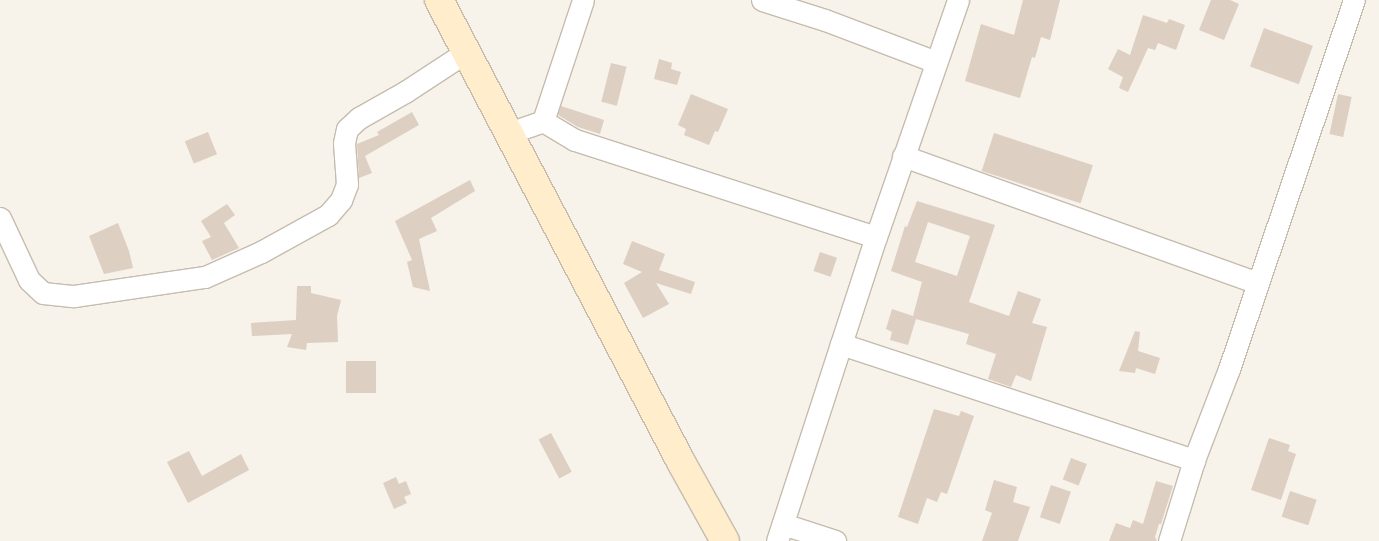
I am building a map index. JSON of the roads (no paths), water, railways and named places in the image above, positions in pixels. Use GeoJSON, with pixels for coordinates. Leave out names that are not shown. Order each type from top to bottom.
{"type":"FeatureCollection","features":[{"type":"Feature","properties":{"kind":"street"},"geometry":{"type":"LineString","coordinates":[[439,0],[681,462],[725,541]]}},
{"type":"Feature","properties":{"kind":"street"},"geometry":{"type":"LineString","coordinates":[[543,121],[583,0]]}},
{"type":"Feature","properties":{"kind":"street"},"geometry":{"type":"LineString","coordinates":[[762,0],[825,20],[936,62]]}},
{"type":"Feature","properties":{"kind":"street"},"geometry":{"type":"LineString","coordinates":[[835,541],[780,533],[876,237],[958,0]]}},
{"type":"Feature","properties":{"kind":"street"},"geometry":{"type":"LineString","coordinates":[[1169,541],[1194,460],[1229,369],[1354,0]]}},
{"type":"Feature","properties":{"kind":"street"},"geometry":{"type":"LineString","coordinates":[[0,218],[29,280],[43,293],[62,296],[82,295],[199,279],[261,252],[328,215],[341,200],[347,184],[344,143],[347,129],[359,118],[405,92],[466,52]]}},
{"type":"Feature","properties":{"kind":"street"},"geometry":{"type":"LineString","coordinates":[[509,133],[543,121]]}},
{"type":"Feature","properties":{"kind":"street"},"geometry":{"type":"LineString","coordinates":[[543,121],[575,140],[876,237]]}},
{"type":"Feature","properties":{"kind":"street"},"geometry":{"type":"LineString","coordinates":[[904,156],[1258,283]]}},
{"type":"Feature","properties":{"kind":"street"},"geometry":{"type":"LineString","coordinates":[[841,344],[1194,460]]}}]}
